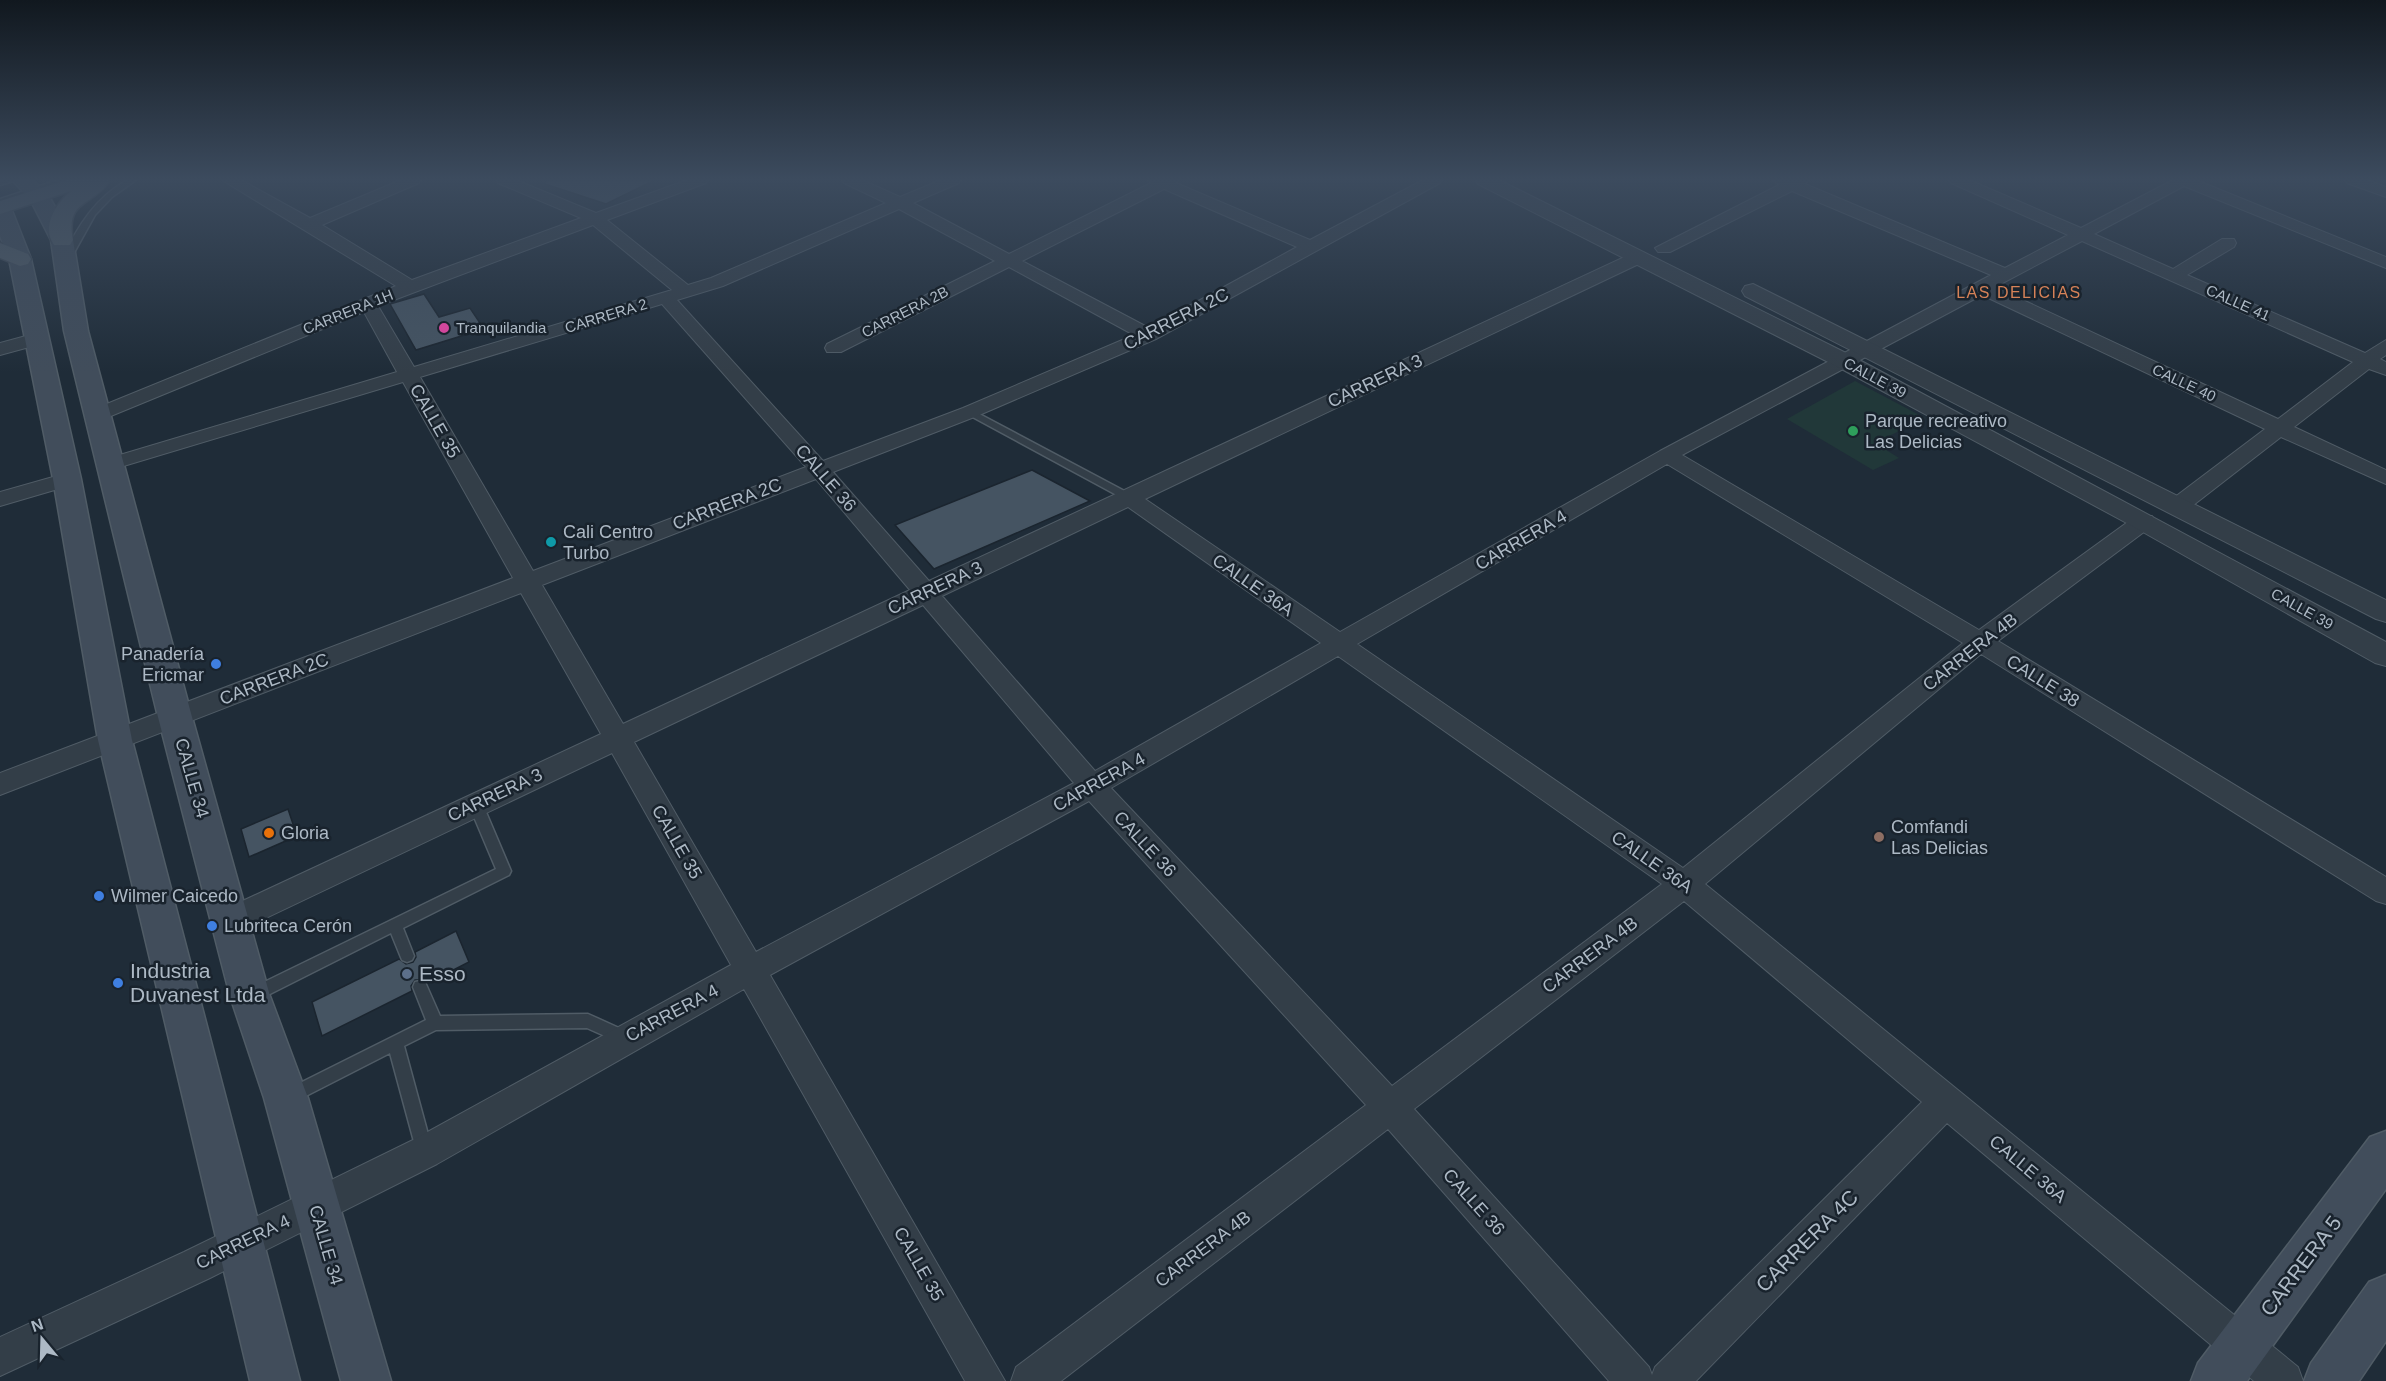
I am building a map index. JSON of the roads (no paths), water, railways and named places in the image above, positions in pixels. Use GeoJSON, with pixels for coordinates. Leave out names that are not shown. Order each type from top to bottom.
{"type":"FeatureCollection","features":[{"type":"Feature","properties":{"kind":"main road","name":"CALLE 34"},"geometry":{"type":"LineString","coordinates":[[61,244],[64,250],[76,331],[175,717],[231,920],[267,988],[301,1090],[315,1207],[366,1381]]}},
{"type":"Feature","properties":{"kind":"main road"},"geometry":{"type":"LineString","coordinates":[[63,244],[64,250]]}},
{"type":"Feature","properties":{"kind":"main road"},"geometry":{"type":"LineString","coordinates":[[10,254],[37,339],[67,479],[115,740],[275,1381]]}},
{"type":"Feature","properties":{"kind":"main road","name":"CARRERA 5"},"geometry":{"type":"LineString","coordinates":[[2229,1363],[2386,1152]]}},
{"type":"Feature","properties":{"kind":"main road"},"geometry":{"type":"LineString","coordinates":[[2329,1381],[2386,1299]]}},
{"type":"Feature","properties":{"kind":"street"},"geometry":{"type":"LineString","coordinates":[[342,244],[410,287]]}},
{"type":"Feature","properties":{"kind":"street","name":"CARRERA 1H"},"geometry":{"type":"LineString","coordinates":[[99,414],[410,287],[524,244]]}},
{"type":"Feature","properties":{"kind":"street"},"geometry":{"type":"LineString","coordinates":[[622,244],[675,295]]}},
{"type":"Feature","properties":{"kind":"street","name":"CARRERA 2"},"geometry":{"type":"LineString","coordinates":[[110,464],[717,282],[804,244]]}},
{"type":"Feature","properties":{"kind":"street"},"geometry":{"type":"LineString","coordinates":[[976,244],[1149,336]]}},
{"type":"Feature","properties":{"kind":"street","name":"CARRERA 2B"},"geometry":{"type":"LineString","coordinates":[[834,348],[1039,244]]}},
{"type":"Feature","properties":{"kind":"street"},"geometry":{"type":"LineString","coordinates":[[1305,244],[1311,247]]}},
{"type":"Feature","properties":{"kind":"street","name":"CARRERA 2C"},"geometry":{"type":"LineString","coordinates":[[0,784],[970,412],[1149,336],[1316,244]]}},
{"type":"Feature","properties":{"kind":"street","name":"CALLE 39"},"geometry":{"type":"LineString","coordinates":[[1614,244],[1844,361],[2144,521],[2386,655]]}},
{"type":"Feature","properties":{"kind":"street","name":"CALLE 39"},"geometry":{"type":"LineString","coordinates":[[1657,244],[1869,348],[2386,612]]}},
{"type":"Feature","properties":{"kind":"street"},"geometry":{"type":"LineString","coordinates":[[1664,248],[1671,244]]}},
{"type":"Feature","properties":{"kind":"street"},"geometry":{"type":"LineString","coordinates":[[1935,244],[2005,275]]}},
{"type":"Feature","properties":{"kind":"street","name":"CARRERA 4"},"geometry":{"type":"LineString","coordinates":[[0,1357],[425,1152],[625,1038],[1092,786],[1339,646],[1667,455],[2062,244]]}},
{"type":"Feature","properties":{"kind":"street","name":"CALLE 41"},"geometry":{"type":"LineString","coordinates":[[2105,244],[2386,369]]}},
{"type":"Feature","properties":{"kind":"street"},"geometry":{"type":"LineString","coordinates":[[2174,275],[2226,244]]}},
{"type":"Feature","properties":{"kind":"street"},"geometry":{"type":"LineString","coordinates":[[2341,244],[2386,263]]}},
{"type":"Feature","properties":{"kind":"street","name":"CARRERA 3"},"geometry":{"type":"LineString","coordinates":[[231,920],[1639,257]]}},
{"type":"Feature","properties":{"kind":"street","name":"CALLE 40"},"geometry":{"type":"LineString","coordinates":[[1982,288],[2386,478]]}},
{"type":"Feature","properties":{"kind":"street","name":"CALLE 36"},"geometry":{"type":"LineString","coordinates":[[675,295],[924,593],[1092,786],[1389,1106],[1635,1381]]}},
{"type":"Feature","properties":{"kind":"street","name":"CALLE 35"},"geometry":{"type":"LineString","coordinates":[[368,304],[986,1381]]}},
{"type":"Feature","properties":{"kind":"street"},"geometry":{"type":"LineString","coordinates":[[0,349],[37,339]]}},
{"type":"Feature","properties":{"kind":"street"},"geometry":{"type":"LineString","coordinates":[[2179,505],[2386,346]]}},
{"type":"Feature","properties":{"kind":"street","name":"CALLE 38"},"geometry":{"type":"LineString","coordinates":[[1667,455],[1980,642],[2386,892]]}},
{"type":"Feature","properties":{"kind":"street"},"geometry":{"type":"LineString","coordinates":[[0,499],[67,479]]}},
{"type":"Feature","properties":{"kind":"street","name":"CALLE 36A"},"geometry":{"type":"LineString","coordinates":[[1128,497],[1684,884],[1946,1101],[2229,1363],[2284,1381]]}},
{"type":"Feature","properties":{"kind":"street","name":"CARRERA 4B"},"geometry":{"type":"LineString","coordinates":[[1030,1381],[1684,884],[1980,642],[2144,521]]}},
{"type":"Feature","properties":{"kind":"street","name":"CARRERA 4C"},"geometry":{"type":"LineString","coordinates":[[1669,1381],[1946,1101]]}},
{"type":"Feature","properties":{"kind":"lane"},"geometry":{"type":"LineString","coordinates":[[64,250],[68,244]]}},
{"type":"Feature","properties":{"kind":"lane","name":"CALLE 36A"},"geometry":{"type":"LineString","coordinates":[[970,412],[1128,497]]}},
{"type":"Feature","properties":{"kind":"lane"},"geometry":{"type":"LineString","coordinates":[[267,988],[504,871],[476,805]]}},
{"type":"Feature","properties":{"kind":"lane"},"geometry":{"type":"LineString","coordinates":[[395,925],[407,956]]}},
{"type":"Feature","properties":{"kind":"lane"},"geometry":{"type":"LineString","coordinates":[[420,987],[435,1023]]}},
{"type":"Feature","properties":{"kind":"lane"},"geometry":{"type":"LineString","coordinates":[[301,1090],[435,1023],[588,1021],[625,1038]]}},
{"type":"Feature","properties":{"kind":"lane"},"geometry":{"type":"LineString","coordinates":[[395,1043],[425,1152]]}},
{"type":"Feature","properties":{"kind":"place","name":"Tranquilandia"},"geometry":{"type":"Point","coordinates":[444,328]}},
{"type":"Feature","properties":{"kind":"place","name":"Parque recreativo Las Delicias"},"geometry":{"type":"Point","coordinates":[1853,431]}},
{"type":"Feature","properties":{"kind":"place","name":"Cali Centro Turbo"},"geometry":{"type":"Point","coordinates":[551,542]}},
{"type":"Feature","properties":{"kind":"place","name":"Panadería Ericmar"},"geometry":{"type":"Point","coordinates":[216,664]}},
{"type":"Feature","properties":{"kind":"place","name":"Gloria"},"geometry":{"type":"Point","coordinates":[269,833]}},
{"type":"Feature","properties":{"kind":"place","name":"Comfandi Las Delicias"},"geometry":{"type":"Point","coordinates":[1879,837]}},
{"type":"Feature","properties":{"kind":"place","name":"Wilmer Caicedo"},"geometry":{"type":"Point","coordinates":[99,896]}},
{"type":"Feature","properties":{"kind":"place","name":"Lubriteca Cerón"},"geometry":{"type":"Point","coordinates":[212,926]}},
{"type":"Feature","properties":{"kind":"place","name":"Esso"},"geometry":{"type":"Point","coordinates":[407,974]}},
{"type":"Feature","properties":{"kind":"place","name":"Industria Duvanest Ltda"},"geometry":{"type":"Point","coordinates":[118,983]}},
{"type":"Feature","properties":{"kind":"district","name":"LAS DELICIAS"},"geometry":{"type":"Point","coordinates":[2019,292]}}]}
